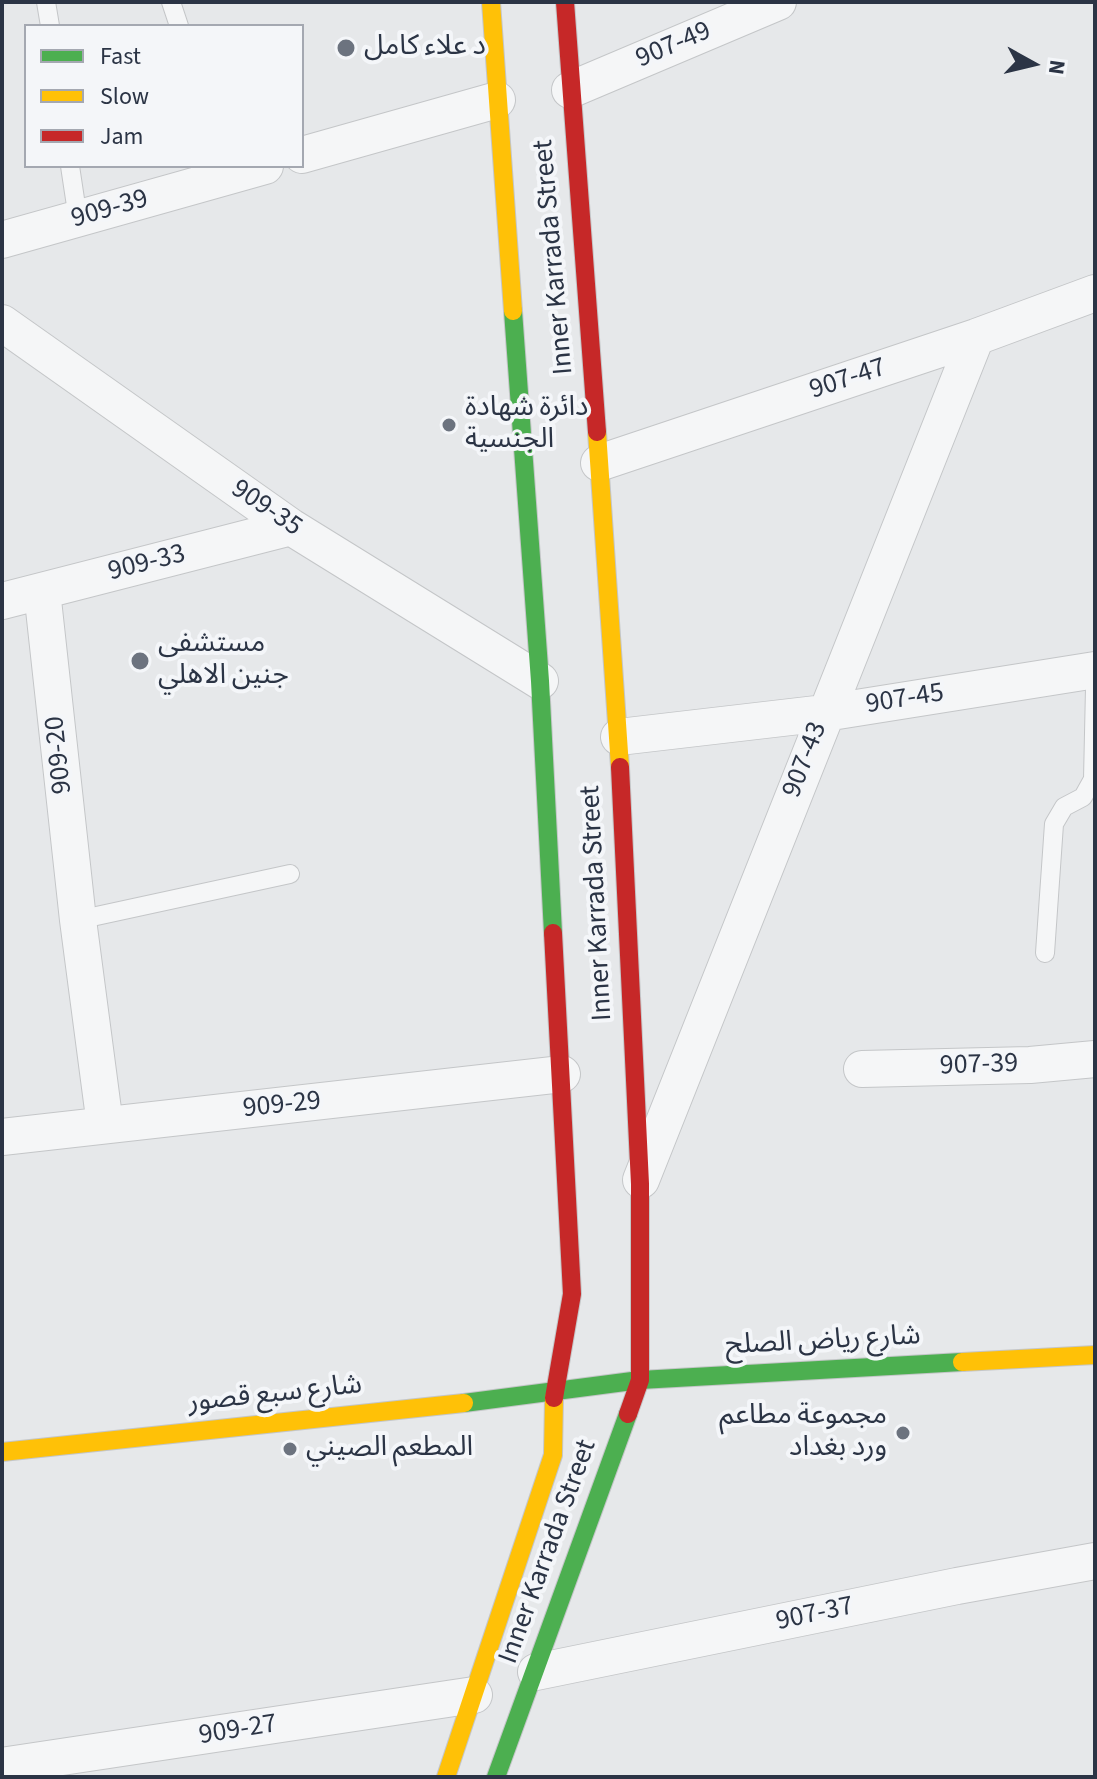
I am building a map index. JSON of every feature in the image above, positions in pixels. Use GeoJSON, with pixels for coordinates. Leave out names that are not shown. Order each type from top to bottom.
{"type":"FeatureCollection","features":[{"type":"Feature","properties":{"kind":"main road","name":"Inner Karrada Street"},"geometry":{"type":"LineString","coordinates":[[446,1777],[553,1455],[554,1393],[572,1294],[540,681],[491,2]]}},
{"type":"Feature","properties":{"kind":"main road","name":"Inner Karrada Street"},"geometry":{"type":"LineString","coordinates":[[496,1777],[640,1380],[640,1184],[619,737],[565,2]]}},
{"type":"Feature","properties":{"kind":"main road","name":"شارع رياض الصلح"},"geometry":{"type":"LineString","coordinates":[[554,1393],[640,1380],[1095,1355]]}},
{"type":"Feature","properties":{"kind":"main road","name":"شارع سبع قصور"},"geometry":{"type":"LineString","coordinates":[[2,1452],[554,1393]]}},
{"type":"Feature","properties":{"kind":"street","name":"907-49"},"geometry":{"type":"LineString","coordinates":[[570,90],[778,2]]}},
{"type":"Feature","properties":{"kind":"street"},"geometry":{"type":"LineString","coordinates":[[304,154],[497,100]]}},
{"type":"Feature","properties":{"kind":"street","name":"909-39"},"geometry":{"type":"LineString","coordinates":[[2,240],[227,171],[250,168]]}},
{"type":"Feature","properties":{"kind":"street","name":"907-47"},"geometry":{"type":"LineString","coordinates":[[599,463],[976,337],[1095,293]]}},
{"type":"Feature","properties":{"kind":"street","name":"909-35"},"geometry":{"type":"LineString","coordinates":[[2,323],[291,527],[540,681]]}},
{"type":"Feature","properties":{"kind":"street","name":"907-43"},"geometry":{"type":"LineString","coordinates":[[640,1184],[976,337]]}},
{"type":"Feature","properties":{"kind":"street","name":"909-33"},"geometry":{"type":"LineString","coordinates":[[2,601],[291,527]]}},
{"type":"Feature","properties":{"kind":"street","name":"909-20"},"geometry":{"type":"LineString","coordinates":[[42,591],[78,920],[105,1125]]}},
{"type":"Feature","properties":{"kind":"street","name":"907-45"},"geometry":{"type":"LineString","coordinates":[[619,737],[825,713],[1095,670]]}},
{"type":"Feature","properties":{"kind":"street","name":"907-39"},"geometry":{"type":"LineString","coordinates":[[862,1069],[1030,1065],[1095,1059]]}},
{"type":"Feature","properties":{"kind":"street","name":"909-29"},"geometry":{"type":"LineString","coordinates":[[2,1137],[562,1074]]}},
{"type":"Feature","properties":{"kind":"street","name":"907-37"},"geometry":{"type":"LineString","coordinates":[[536,1672],[1095,1561]]}},
{"type":"Feature","properties":{"kind":"street","name":"909-27"},"geometry":{"type":"LineString","coordinates":[[2,1766],[474,1695]]}},
{"type":"Feature","properties":{"kind":"lane"},"geometry":{"type":"LineString","coordinates":[[46,2],[50,24]]}},
{"type":"Feature","properties":{"kind":"lane"},"geometry":{"type":"LineString","coordinates":[[171,2],[178,24]]}},
{"type":"Feature","properties":{"kind":"lane"},"geometry":{"type":"LineString","coordinates":[[70,168],[78,219]]}},
{"type":"Feature","properties":{"kind":"lane"},"geometry":{"type":"LineString","coordinates":[[1045,953],[1054,824],[1064,807],[1083,797],[1093,779],[1095,688]]}},
{"type":"Feature","properties":{"kind":"lane"},"geometry":{"type":"LineString","coordinates":[[78,920],[290,874]]}},
{"type":"Feature","properties":{"kind":"traffic: fast"},"geometry":{"type":"LineString","coordinates":[[513,311],[540,681],[553,933]]}},
{"type":"Feature","properties":{"kind":"traffic: fast"},"geometry":{"type":"LineString","coordinates":[[464,1403],[640,1380],[962,1362]]}},
{"type":"Feature","properties":{"kind":"traffic: fast"},"geometry":{"type":"LineString","coordinates":[[496,1777],[628,1414]]}},
{"type":"Feature","properties":{"kind":"traffic: slow"},"geometry":{"type":"LineString","coordinates":[[491,2],[513,311]]}},
{"type":"Feature","properties":{"kind":"traffic: slow"},"geometry":{"type":"LineString","coordinates":[[597,432],[620,767]]}},
{"type":"Feature","properties":{"kind":"traffic: slow"},"geometry":{"type":"LineString","coordinates":[[962,1362],[1095,1355]]}},
{"type":"Feature","properties":{"kind":"traffic: slow"},"geometry":{"type":"LineString","coordinates":[[446,1777],[553,1455],[554,1398]]}},
{"type":"Feature","properties":{"kind":"traffic: slow"},"geometry":{"type":"LineString","coordinates":[[2,1452],[464,1403]]}},
{"type":"Feature","properties":{"kind":"traffic: jam"},"geometry":{"type":"LineString","coordinates":[[565,2],[597,432]]}},
{"type":"Feature","properties":{"kind":"traffic: jam"},"geometry":{"type":"LineString","coordinates":[[620,767],[640,1184],[640,1380],[628,1414]]}},
{"type":"Feature","properties":{"kind":"traffic: jam"},"geometry":{"type":"LineString","coordinates":[[553,933],[572,1294],[554,1398]]}},
{"type":"Feature","properties":{"kind":"place","name":"د علاء كامل"},"geometry":{"type":"Point","coordinates":[346,48]}},
{"type":"Feature","properties":{"kind":"place","name":"دائرة شهادة الجنسية"},"geometry":{"type":"Point","coordinates":[449,425]}},
{"type":"Feature","properties":{"kind":"place","name":"مستشفى جنين الاهلي"},"geometry":{"type":"Point","coordinates":[140,661]}},
{"type":"Feature","properties":{"kind":"place","name":"مجموعة مطاعم ورد بغداد"},"geometry":{"type":"Point","coordinates":[903,1433]}},
{"type":"Feature","properties":{"kind":"place","name":"المطعم الصيني"},"geometry":{"type":"Point","coordinates":[290,1449]}}]}
